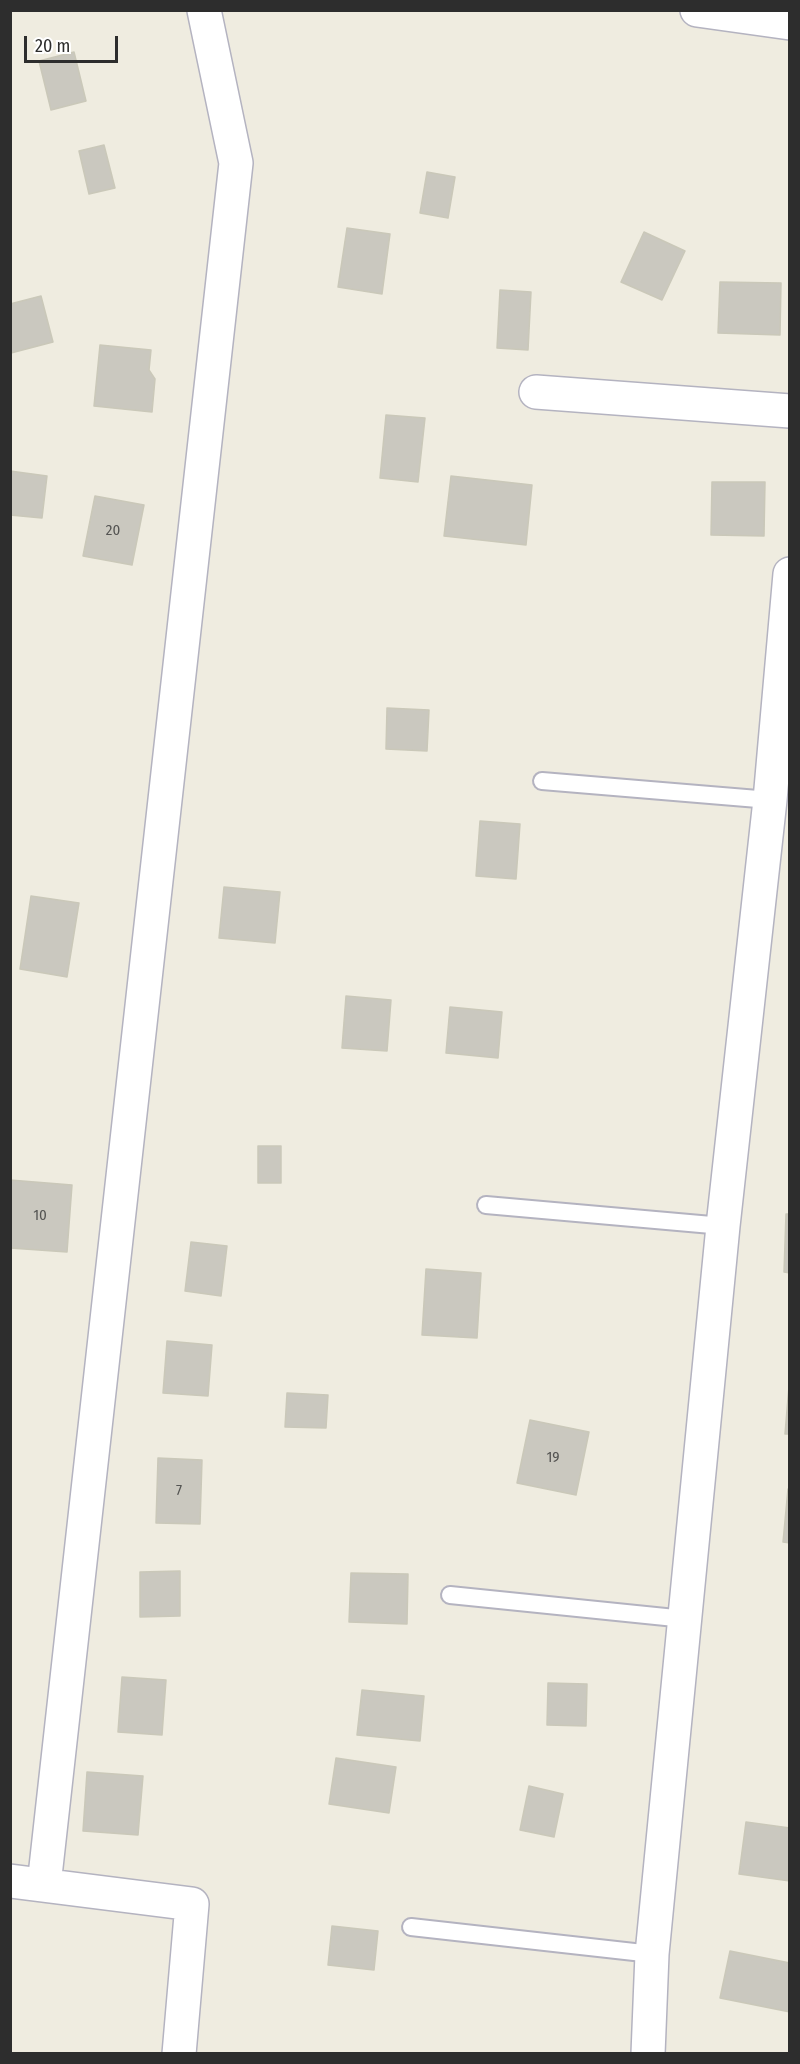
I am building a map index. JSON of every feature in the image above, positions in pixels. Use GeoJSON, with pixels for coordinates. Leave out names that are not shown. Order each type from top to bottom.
{"type":"FeatureCollection","features":[{"type":"Feature","properties":{"kind":"street"},"geometry":{"type":"LineString","coordinates":[[44,1885],[236,163],[204,10]]}},
{"type":"Feature","properties":{"kind":"street"},"geometry":{"type":"LineString","coordinates":[[697,10],[789,23]]}},
{"type":"Feature","properties":{"kind":"street"},"geometry":{"type":"LineString","coordinates":[[536,392],[789,411]]}},
{"type":"Feature","properties":{"kind":"street"},"geometry":{"type":"LineString","coordinates":[[648,2054],[652,1954],[723,1226],[770,800],[789,574]]}},
{"type":"Feature","properties":{"kind":"street"},"geometry":{"type":"LineString","coordinates":[[10,1881],[192,1904],[179,2054]]}},
{"type":"Feature","properties":{"kind":"lane"},"geometry":{"type":"LineString","coordinates":[[542,781],[770,800]]}},
{"type":"Feature","properties":{"kind":"lane"},"geometry":{"type":"LineString","coordinates":[[486,1205],[723,1226]]}},
{"type":"Feature","properties":{"kind":"lane"},"geometry":{"type":"LineString","coordinates":[[450,1595],[685,1620]]}},
{"type":"Feature","properties":{"kind":"lane"},"geometry":{"type":"LineString","coordinates":[[411,1927],[652,1954]]}},
{"type":"Feature","properties":{"kind":"building"},"geometry":{"type":"Polygon","coordinates":[[[74,52],[86,101],[51,110],[39,61],[74,52]]]}},
{"type":"Feature","properties":{"kind":"building"},"geometry":{"type":"Polygon","coordinates":[[[104,145],[115,188],[89,194],[79,151],[104,145]]]}},
{"type":"Feature","properties":{"kind":"building"},"geometry":{"type":"Polygon","coordinates":[[[427,172],[455,177],[448,218],[420,213],[427,172]]]}},
{"type":"Feature","properties":{"kind":"building"},"geometry":{"type":"Polygon","coordinates":[[[347,228],[390,234],[382,294],[338,287],[347,228]]]}},
{"type":"Feature","properties":{"kind":"building"},"geometry":{"type":"Polygon","coordinates":[[[644,232],[685,251],[662,300],[621,282],[644,232]]]}},
{"type":"Feature","properties":{"kind":"building"},"geometry":{"type":"Polygon","coordinates":[[[720,282],[781,283],[780,335],[718,333],[720,282]]]}},
{"type":"Feature","properties":{"kind":"building"},"geometry":{"type":"Polygon","coordinates":[[[500,290],[531,292],[528,350],[497,348],[500,290]]]}},
{"type":"Feature","properties":{"kind":"building"},"geometry":{"type":"Polygon","coordinates":[[[41,296],[53,342],[11,353],[10,304],[41,296]]]}},
{"type":"Feature","properties":{"kind":"building"},"geometry":{"type":"Polygon","coordinates":[[[100,345],[151,350],[149,370],[155,379],[152,412],[94,406],[100,345]]]}},
{"type":"Feature","properties":{"kind":"building"},"geometry":{"type":"Polygon","coordinates":[[[386,415],[425,418],[418,482],[380,478],[386,415]]]}},
{"type":"Feature","properties":{"kind":"building"},"geometry":{"type":"Polygon","coordinates":[[[10,471],[47,476],[42,518],[10,515],[10,471]]]}},
{"type":"Feature","properties":{"kind":"building"},"geometry":{"type":"Polygon","coordinates":[[[451,476],[532,485],[526,545],[444,536],[451,476]]]}},
{"type":"Feature","properties":{"kind":"building"},"geometry":{"type":"Polygon","coordinates":[[[712,482],[765,482],[764,536],[711,535],[712,482]]]}},
{"type":"Feature","properties":{"kind":"building"},"geometry":{"type":"Polygon","coordinates":[[[95,496],[144,505],[132,565],[83,556],[95,496]]]}},
{"type":"Feature","properties":{"kind":"building"},"geometry":{"type":"Polygon","coordinates":[[[387,708],[429,710],[427,751],[386,749],[387,708]]]}},
{"type":"Feature","properties":{"kind":"building"},"geometry":{"type":"Polygon","coordinates":[[[480,821],[520,824],[516,879],[476,876],[480,821]]]}},
{"type":"Feature","properties":{"kind":"building"},"geometry":{"type":"Polygon","coordinates":[[[224,887],[280,892],[275,943],[219,938],[224,887]]]}},
{"type":"Feature","properties":{"kind":"building"},"geometry":{"type":"Polygon","coordinates":[[[31,896],[79,903],[67,977],[20,969],[31,896]]]}},
{"type":"Feature","properties":{"kind":"building"},"geometry":{"type":"Polygon","coordinates":[[[346,996],[391,1000],[387,1051],[342,1048],[346,996]]]}},
{"type":"Feature","properties":{"kind":"building"},"geometry":{"type":"Polygon","coordinates":[[[450,1007],[502,1012],[498,1058],[446,1053],[450,1007]]]}},
{"type":"Feature","properties":{"kind":"building"},"geometry":{"type":"Polygon","coordinates":[[[258,1146],[281,1146],[281,1183],[258,1183],[258,1146]]]}},
{"type":"Feature","properties":{"kind":"building"},"geometry":{"type":"Polygon","coordinates":[[[10,1180],[72,1185],[67,1252],[10,1248],[10,1180]]]}},
{"type":"Feature","properties":{"kind":"building"},"geometry":{"type":"Polygon","coordinates":[[[786,1214],[790,1214],[790,1273],[784,1272],[786,1214]]]}},
{"type":"Feature","properties":{"kind":"building"},"geometry":{"type":"Polygon","coordinates":[[[191,1242],[227,1246],[221,1296],[185,1291],[191,1242]]]}},
{"type":"Feature","properties":{"kind":"building"},"geometry":{"type":"Polygon","coordinates":[[[426,1269],[481,1273],[477,1338],[422,1335],[426,1269]]]}},
{"type":"Feature","properties":{"kind":"building"},"geometry":{"type":"Polygon","coordinates":[[[167,1341],[212,1345],[208,1396],[163,1393],[167,1341]]]}},
{"type":"Feature","properties":{"kind":"building"},"geometry":{"type":"Polygon","coordinates":[[[790,1374],[790,1434],[785,1434],[790,1374]]]}},
{"type":"Feature","properties":{"kind":"building"},"geometry":{"type":"Polygon","coordinates":[[[287,1393],[328,1395],[326,1428],[285,1427],[287,1393]]]}},
{"type":"Feature","properties":{"kind":"building"},"geometry":{"type":"Polygon","coordinates":[[[530,1420],[589,1432],[576,1495],[517,1483],[530,1420]]]}},
{"type":"Feature","properties":{"kind":"building"},"geometry":{"type":"Polygon","coordinates":[[[158,1458],[202,1460],[200,1524],[156,1523],[158,1458]]]}},
{"type":"Feature","properties":{"kind":"building"},"geometry":{"type":"Polygon","coordinates":[[[788,1489],[790,1489],[790,1543],[783,1542],[788,1489]]]}},
{"type":"Feature","properties":{"kind":"building"},"geometry":{"type":"Polygon","coordinates":[[[180,1571],[180,1616],[140,1617],[140,1572],[180,1571]]]}},
{"type":"Feature","properties":{"kind":"building"},"geometry":{"type":"Polygon","coordinates":[[[351,1573],[408,1574],[407,1624],[349,1622],[351,1573]]]}},
{"type":"Feature","properties":{"kind":"building"},"geometry":{"type":"Polygon","coordinates":[[[122,1677],[166,1680],[162,1735],[118,1732],[122,1677]]]}},
{"type":"Feature","properties":{"kind":"building"},"geometry":{"type":"Polygon","coordinates":[[[548,1683],[587,1684],[586,1726],[547,1725],[548,1683]]]}},
{"type":"Feature","properties":{"kind":"building"},"geometry":{"type":"Polygon","coordinates":[[[362,1690],[424,1696],[420,1741],[357,1735],[362,1690]]]}},
{"type":"Feature","properties":{"kind":"building"},"geometry":{"type":"Polygon","coordinates":[[[336,1758],[396,1767],[389,1813],[329,1804],[336,1758]]]}},
{"type":"Feature","properties":{"kind":"building"},"geometry":{"type":"Polygon","coordinates":[[[87,1772],[143,1776],[138,1835],[83,1831],[87,1772]]]}},
{"type":"Feature","properties":{"kind":"building"},"geometry":{"type":"Polygon","coordinates":[[[529,1786],[563,1794],[554,1837],[520,1830],[529,1786]]]}},
{"type":"Feature","properties":{"kind":"building"},"geometry":{"type":"Polygon","coordinates":[[[746,1822],[790,1828],[790,1881],[739,1874],[746,1822]]]}},
{"type":"Feature","properties":{"kind":"building"},"geometry":{"type":"Polygon","coordinates":[[[332,1926],[378,1931],[374,1970],[328,1965],[332,1926]]]}},
{"type":"Feature","properties":{"kind":"building"},"geometry":{"type":"Polygon","coordinates":[[[730,1951],[790,1963],[790,2012],[720,1998],[730,1951]]]}}]}
